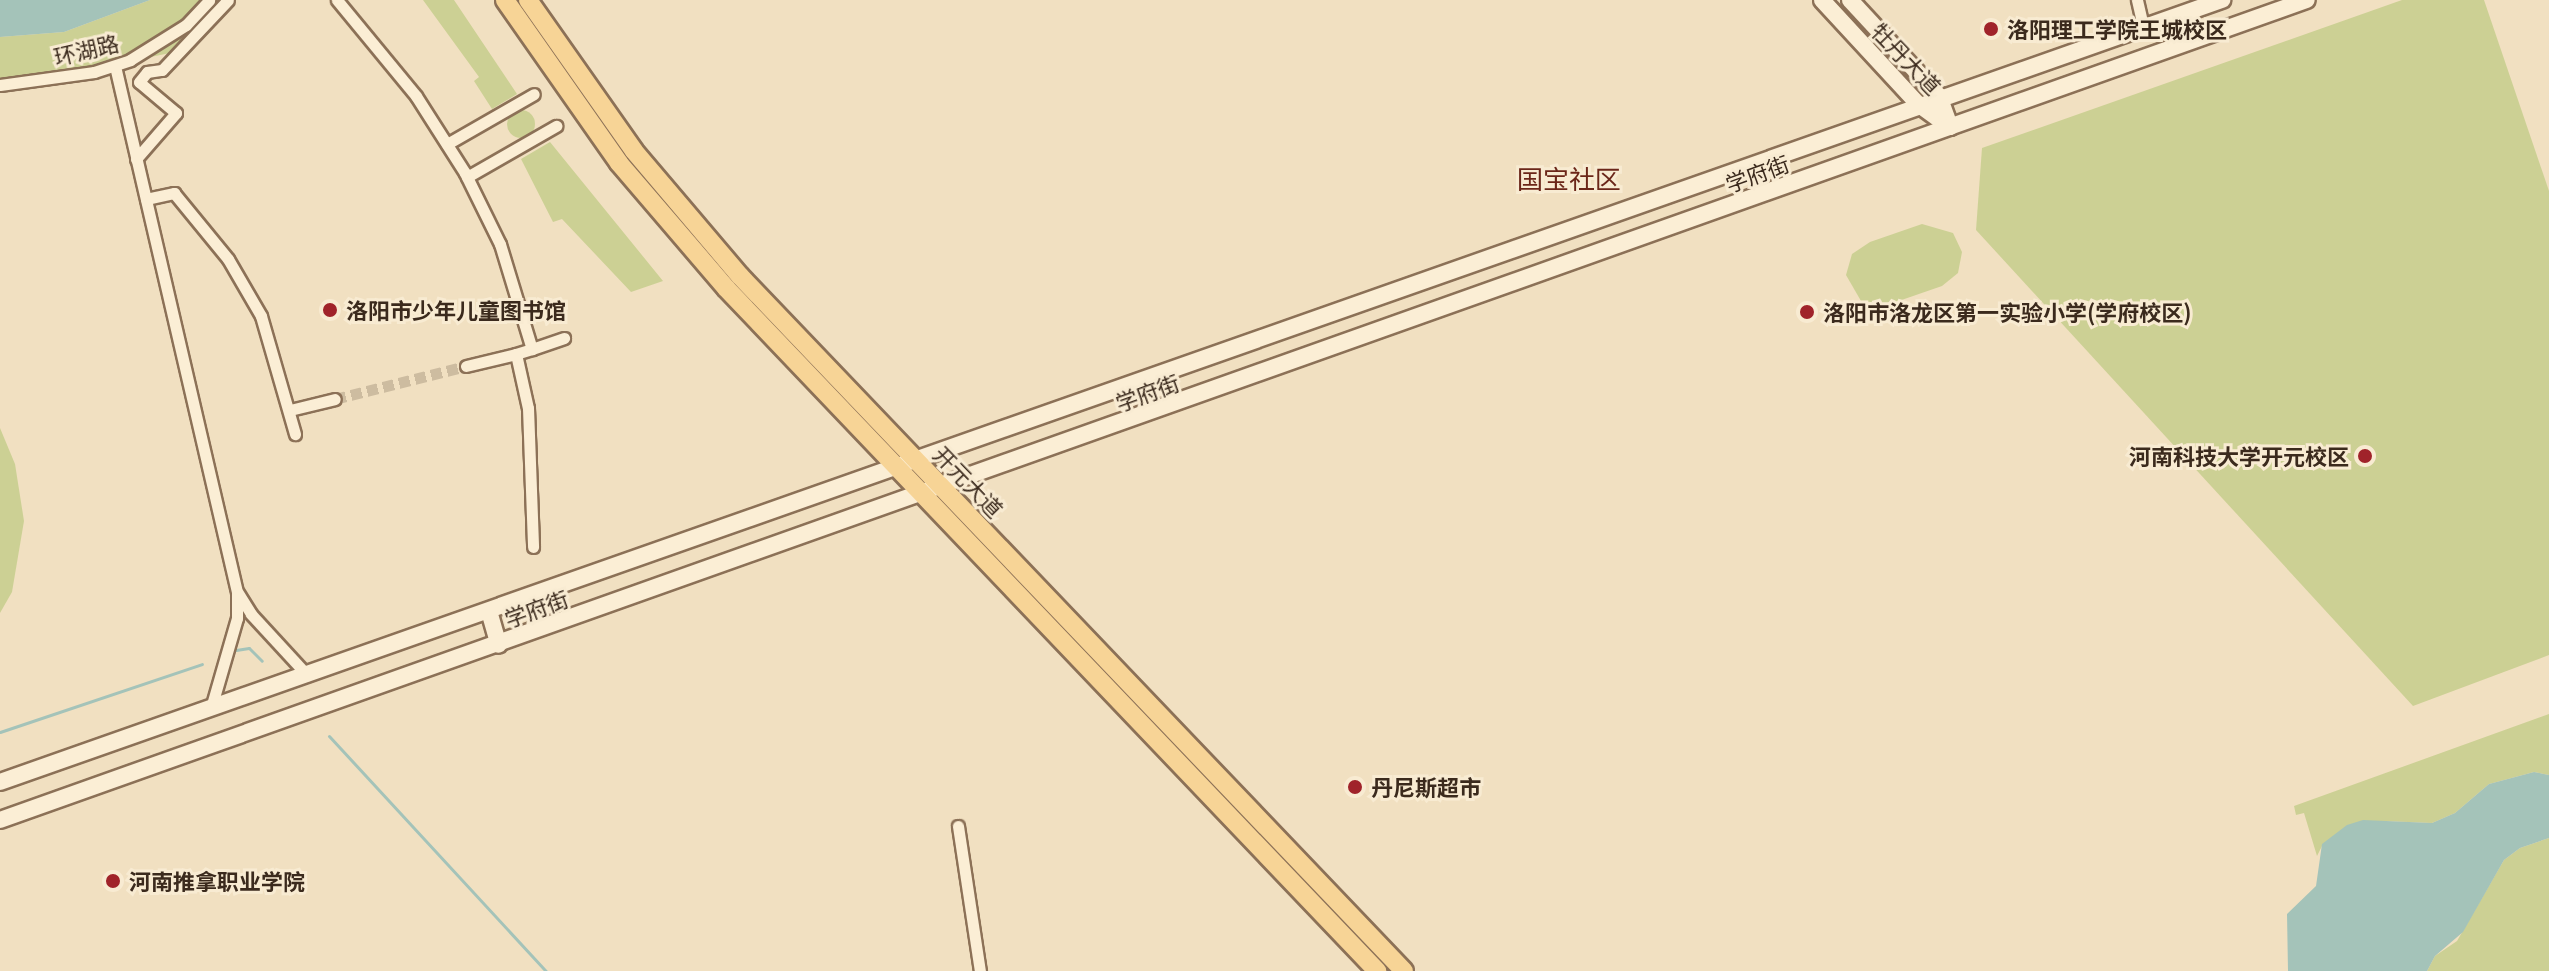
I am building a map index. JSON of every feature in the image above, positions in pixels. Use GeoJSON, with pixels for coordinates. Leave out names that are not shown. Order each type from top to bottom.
{"type":"FeatureCollection","features":[{"type":"Feature","properties":{"kind":"main road","name":"开元大道"},"geometry":{"type":"LineString","coordinates":[[505,0],[619,163],[726,288],[919,496],[1377,971]]}},
{"type":"Feature","properties":{"kind":"main road","name":"开元大道"},"geometry":{"type":"LineString","coordinates":[[528,0],[634,151],[740,276],[1404,971]]}},
{"type":"Feature","properties":{"kind":"main road","name":"牡丹大道"},"geometry":{"type":"LineString","coordinates":[[1822,0],[1918,104],[1950,127]]}},
{"type":"Feature","properties":{"kind":"main road","name":"牡丹大道"},"geometry":{"type":"LineString","coordinates":[[1850,0],[1939,96],[1950,127]]}},
{"type":"Feature","properties":{"kind":"main road","name":"学府街"},"geometry":{"type":"LineString","coordinates":[[0,782],[896,470],[1939,96],[2222,0]]}},
{"type":"Feature","properties":{"kind":"main road","name":"学府街"},"geometry":{"type":"LineString","coordinates":[[0,820],[942,488],[2307,0]]}},
{"type":"Feature","properties":{"kind":"main road"},"geometry":{"type":"LineString","coordinates":[[489,611],[499,645]]}},
{"type":"Feature","properties":{"kind":"street","name":"环湖路"},"geometry":{"type":"LineString","coordinates":[[0,85],[115,66],[157,47],[209,0]]}},
{"type":"Feature","properties":{"kind":"street"},"geometry":{"type":"LineString","coordinates":[[136,159],[176,113],[139,82],[147,72],[162,70],[228,0]]}},
{"type":"Feature","properties":{"kind":"street"},"geometry":{"type":"LineString","coordinates":[[337,0],[416,96],[467,177],[500,244],[532,349]]}},
{"type":"Feature","properties":{"kind":"street"},"geometry":{"type":"LineString","coordinates":[[2137,0],[2143,27]]}},
{"type":"Feature","properties":{"kind":"street"},"geometry":{"type":"LineString","coordinates":[[115,66],[237,592],[237,618],[211,708]]}},
{"type":"Feature","properties":{"kind":"street"},"geometry":{"type":"LineString","coordinates":[[447,144],[534,94]]}},
{"type":"Feature","properties":{"kind":"street"},"geometry":{"type":"LineString","coordinates":[[467,177],[556,126]]}},
{"type":"Feature","properties":{"kind":"street"},"geometry":{"type":"LineString","coordinates":[[146,199],[174,193],[228,259],[261,316],[295,434]]}},
{"type":"Feature","properties":{"kind":"street"},"geometry":{"type":"LineString","coordinates":[[466,366],[564,338]]}},
{"type":"Feature","properties":{"kind":"street"},"geometry":{"type":"LineString","coordinates":[[516,354],[528,408],[533,547]]}},
{"type":"Feature","properties":{"kind":"street"},"geometry":{"type":"LineString","coordinates":[[290,410],[335,399]]}},
{"type":"Feature","properties":{"kind":"street"},"geometry":{"type":"LineString","coordinates":[[237,592],[251,614],[307,675]]}},
{"type":"Feature","properties":{"kind":"street"},"geometry":{"type":"LineString","coordinates":[[958,826],[980,971]]}},
{"type":"Feature","properties":{"kind":"green space"},"geometry":{"type":"Polygon","coordinates":[[[150,0],[223,0],[170,53],[0,88],[0,37],[64,32],[150,0]]]}},
{"type":"Feature","properties":{"kind":"green space"},"geometry":{"type":"Polygon","coordinates":[[[423,0],[454,0],[517,94],[492,109],[474,81],[479,77],[423,0]]]}},
{"type":"Feature","properties":{"kind":"green space","name":"河南科技大学开元校区"},"geometry":{"type":"Polygon","coordinates":[[[2402,0],[2484,0],[2549,191],[2549,655],[2413,706],[1976,230],[1982,148],[2402,0]]]}},
{"type":"Feature","properties":{"kind":"green space"},"geometry":{"type":"Polygon","coordinates":[[[521,110],[531,114],[535,124],[531,134],[521,138],[511,134],[507,124],[511,114],[521,110]]]}},
{"type":"Feature","properties":{"kind":"green space"},"geometry":{"type":"Polygon","coordinates":[[[550,142],[663,281],[631,292],[562,219],[553,222],[521,159],[550,142]]]}},
{"type":"Feature","properties":{"kind":"green space"},"geometry":{"type":"Polygon","coordinates":[[[1922,224],[1953,233],[1962,252],[1958,273],[1942,286],[1890,304],[1861,301],[1846,275],[1852,254],[1870,242],[1922,224]]]}},
{"type":"Feature","properties":{"kind":"green space"},"geometry":{"type":"Polygon","coordinates":[[[0,428],[15,464],[24,521],[12,592],[0,613],[0,428]]]}},
{"type":"Feature","properties":{"kind":"green space"},"geometry":{"type":"Polygon","coordinates":[[[2549,714],[2549,775],[2534,772],[2489,784],[2455,813],[2432,823],[2384,821],[2323,844],[2317,856],[2304,813],[2296,815],[2294,806],[2549,714]]]}},
{"type":"Feature","properties":{"kind":"green space"},"geometry":{"type":"Polygon","coordinates":[[[2549,838],[2549,971],[2427,971],[2435,956],[2457,941],[2504,860],[2520,848],[2549,838]]]}},
{"type":"Feature","properties":{"kind":"water"},"geometry":{"type":"Polygon","coordinates":[[[0,0],[150,0],[64,32],[0,37],[0,0]]]}},
{"type":"Feature","properties":{"kind":"water"},"geometry":{"type":"Polygon","coordinates":[[[2534,772],[2549,775],[2549,838],[2520,848],[2504,860],[2463,932],[2435,956],[2427,971],[2288,971],[2287,914],[2316,886],[2322,844],[2347,825],[2363,820],[2432,823],[2455,813],[2489,784],[2534,772]]]}},
{"type":"Feature","properties":{"kind":"waterway"},"geometry":{"type":"LineString","coordinates":[[236,650],[249,648],[262,661]]}},
{"type":"Feature","properties":{"kind":"waterway"},"geometry":{"type":"LineString","coordinates":[[0,732],[202,664]]}},
{"type":"Feature","properties":{"kind":"waterway"},"geometry":{"type":"LineString","coordinates":[[329,736],[546,971]]}},
{"type":"Feature","properties":{"kind":"tunnel"},"geometry":{"type":"LineString","coordinates":[[335,399],[466,366]]}},
{"type":"Feature","properties":{"kind":"place","name":"洛阳理工学院王城校区"},"geometry":{"type":"Point","coordinates":[1991,29]}},
{"type":"Feature","properties":{"kind":"place","name":"洛阳市少年儿童图书馆"},"geometry":{"type":"Point","coordinates":[330,310]}},
{"type":"Feature","properties":{"kind":"place","name":"洛阳市洛龙区第一实验小学(学府校区)"},"geometry":{"type":"Point","coordinates":[1807,312]}},
{"type":"Feature","properties":{"kind":"place","name":"河南科技大学开元校区"},"geometry":{"type":"Point","coordinates":[2365,456]}},
{"type":"Feature","properties":{"kind":"place","name":"丹尼斯超市"},"geometry":{"type":"Point","coordinates":[1355,787]}},
{"type":"Feature","properties":{"kind":"place","name":"河南推拿职业学院"},"geometry":{"type":"Point","coordinates":[113,881]}},
{"type":"Feature","properties":{"kind":"district","name":"国宝社区"},"geometry":{"type":"Point","coordinates":[1569,178]}}]}
